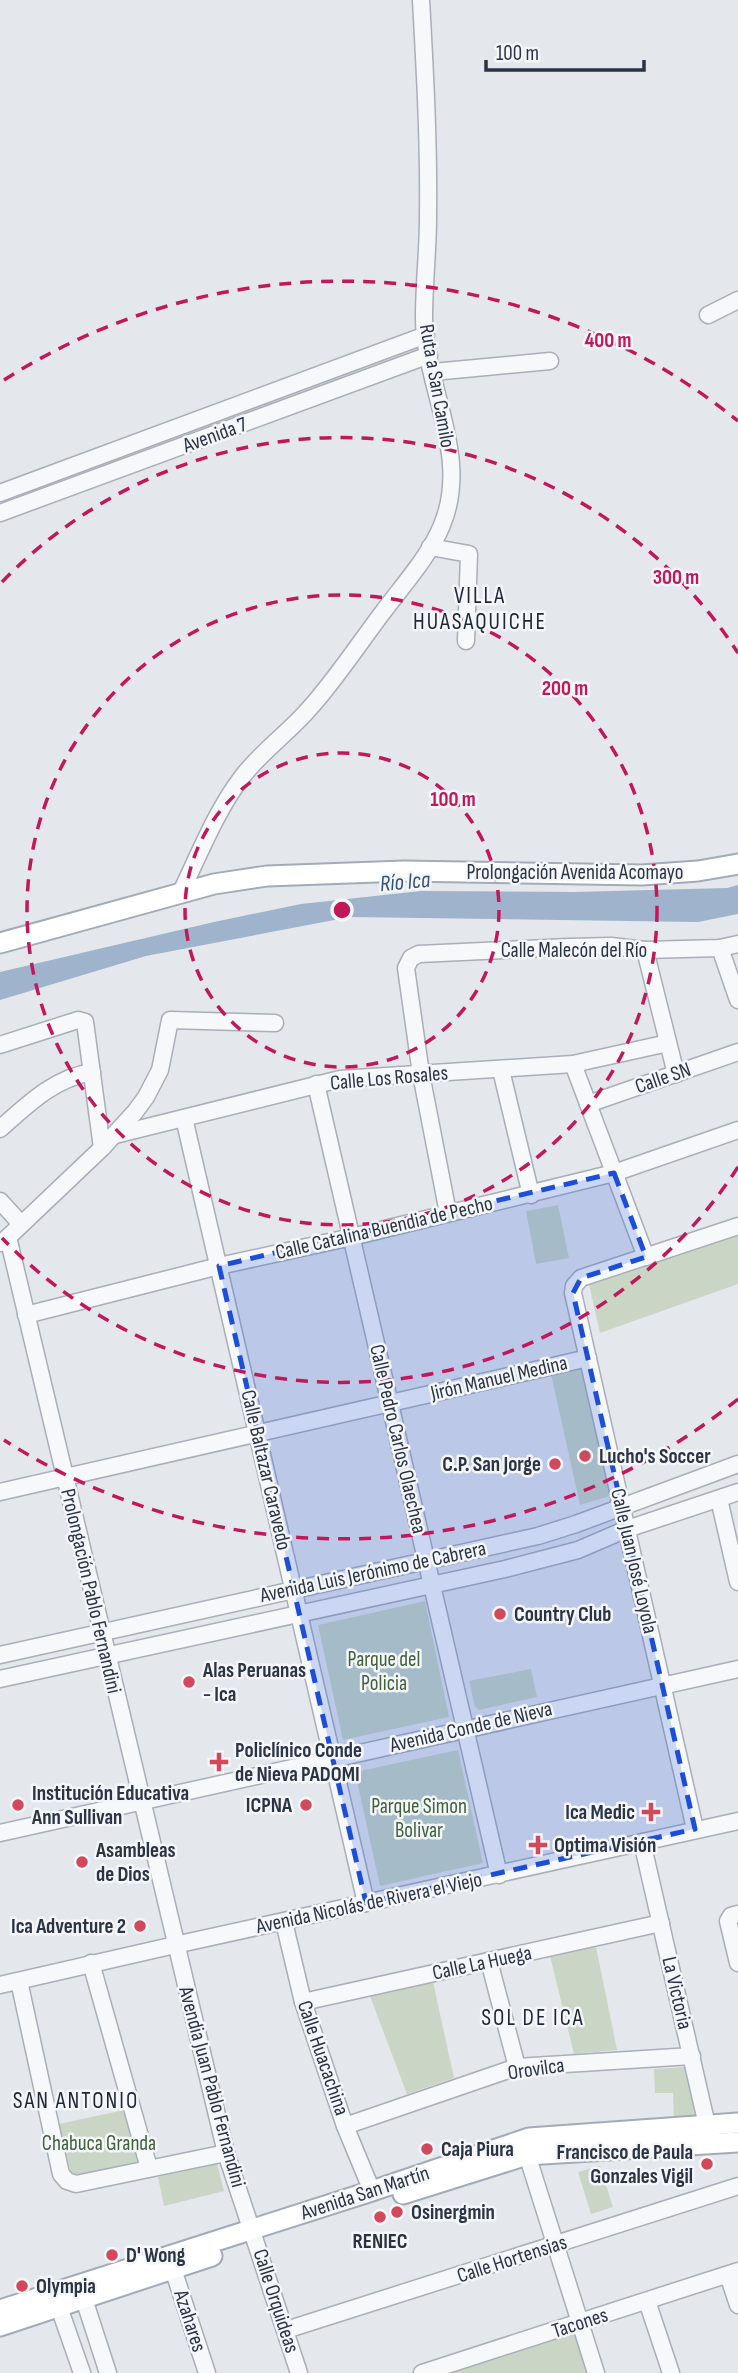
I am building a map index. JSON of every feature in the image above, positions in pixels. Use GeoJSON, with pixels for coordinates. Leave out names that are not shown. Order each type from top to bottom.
{"type":"FeatureCollection","features":[{"type":"Feature","properties":{"kind":"main road","name":"Prolongación Avenida Acomayo"},"geometry":{"type":"LineString","coordinates":[[0,943],[235,880],[303,874],[428,872],[642,875],[698,871],[738,864]]}},
{"type":"Feature","properties":{"kind":"main road","name":"Avenida San Martín"},"geometry":{"type":"LineString","coordinates":[[0,2326],[173,2269],[372,2191],[525,2147],[710,2134],[738,2123]]}},
{"type":"Feature","properties":{"kind":"main road","name":"Avenida San Martín"},"geometry":{"type":"LineString","coordinates":[[710,2134],[738,2142]]}},
{"type":"Feature","properties":{"kind":"main road","name":"Avenida San Martín"},"geometry":{"type":"LineString","coordinates":[[0,2310],[255,2236],[525,2147]]}},
{"type":"Feature","properties":{"kind":"street","name":"Ruta a San Camilo"},"geometry":{"type":"LineString","coordinates":[[180,894],[225,803],[241,778],[317,700],[442,527],[451,489],[448,433],[429,355],[424,319],[428,262],[428,142],[421,0]]}},
{"type":"Feature","properties":{"kind":"street"},"geometry":{"type":"LineString","coordinates":[[708,315],[738,300]]}},
{"type":"Feature","properties":{"kind":"street"},"geometry":{"type":"LineString","coordinates":[[0,493],[426,335]]}},
{"type":"Feature","properties":{"kind":"street","name":"Avenida 7"},"geometry":{"type":"LineString","coordinates":[[0,513],[429,355]]}},
{"type":"Feature","properties":{"kind":"street"},"geometry":{"type":"LineString","coordinates":[[433,372],[551,361]]}},
{"type":"Feature","properties":{"kind":"street"},"geometry":{"type":"LineString","coordinates":[[430,547],[469,554],[466,641]]}},
{"type":"Feature","properties":{"kind":"street","name":"Calle Malecón del Río"},"geometry":{"type":"LineString","coordinates":[[421,1074],[406,968],[411,958],[419,954],[611,946],[645,950],[720,948],[738,944]]}},
{"type":"Feature","properties":{"kind":"street"},"geometry":{"type":"LineString","coordinates":[[720,948],[738,1000]]}},
{"type":"Feature","properties":{"kind":"street"},"geometry":{"type":"LineString","coordinates":[[645,950],[676,1074]]}},
{"type":"Feature","properties":{"kind":"street"},"geometry":{"type":"LineString","coordinates":[[4,1241],[115,1135],[146,1097],[160,1070],[172,1019],[275,1023]]}},
{"type":"Feature","properties":{"kind":"street"},"geometry":{"type":"LineString","coordinates":[[1,1043],[83,1020],[86,1024],[102,1148]]}},
{"type":"Feature","properties":{"kind":"street","name":"Calle Los Rosales"},"geometry":{"type":"LineString","coordinates":[[115,1135],[340,1079],[573,1064],[668,1043]]}},
{"type":"Feature","properties":{"kind":"street","name":"Calle SN"},"geometry":{"type":"LineString","coordinates":[[588,1104],[738,1052]]}},
{"type":"Feature","properties":{"kind":"street"},"geometry":{"type":"LineString","coordinates":[[573,1064],[646,1258],[738,1226]]}},
{"type":"Feature","properties":{"kind":"street"},"geometry":{"type":"LineString","coordinates":[[501,1070],[531,1195]]}},
{"type":"Feature","properties":{"kind":"street"},"geometry":{"type":"LineString","coordinates":[[0,1129],[51,1088],[77,1075],[92,1072]]}},
{"type":"Feature","properties":{"kind":"street"},"geometry":{"type":"LineString","coordinates":[[421,1074],[448,1213]]}},
{"type":"Feature","properties":{"kind":"street","name":"Calle Pedro Carlos Olaechea"},"geometry":{"type":"LineString","coordinates":[[316,1084],[499,1875]]}},
{"type":"Feature","properties":{"kind":"street","name":"Calle Baltazar Caravedo"},"geometry":{"type":"LineString","coordinates":[[184,1118],[366,1903]]}},
{"type":"Feature","properties":{"kind":"street","name":"Calle Catalina Buendia de Pecho"},"geometry":{"type":"LineString","coordinates":[[26,1315],[219,1266],[531,1195],[614,1173],[738,1130]]}},
{"type":"Feature","properties":{"kind":"street"},"geometry":{"type":"LineString","coordinates":[[0,1201],[21,1224]]}},
{"type":"Feature","properties":{"kind":"street","name":"Prolongación Pablo Fernandini"},"geometry":{"type":"LineString","coordinates":[[4,1241],[26,1315],[175,1945]]}},
{"type":"Feature","properties":{"kind":"street","name":"Calle Juan José Loyola"},"geometry":{"type":"LineString","coordinates":[[646,1258],[581,1278],[574,1286],[573,1293],[695,1829]]}},
{"type":"Feature","properties":{"kind":"street","name":"Jirón Manuel Medina"},"geometry":{"type":"LineString","coordinates":[[0,1492],[588,1358]]}},
{"type":"Feature","properties":{"kind":"street","name":"Avenida Luis Jerónimo de Cabrera"},"geometry":{"type":"LineString","coordinates":[[0,1655],[538,1536],[738,1464]]}},
{"type":"Feature","properties":{"kind":"street","name":"Avenida Luis Jerónimo de Cabrera"},"geometry":{"type":"LineString","coordinates":[[0,1679],[432,1586],[578,1549],[626,1529],[738,1492]]}},
{"type":"Feature","properties":{"kind":"street"},"geometry":{"type":"LineString","coordinates":[[719,1499],[738,1582]]}},
{"type":"Feature","properties":{"kind":"street","name":"Avenida Conde de Nieva"},"geometry":{"type":"LineString","coordinates":[[0,1833],[738,1669]]}},
{"type":"Feature","properties":{"kind":"street","name":"Avenida Nicolás de Rivera el Viejo"},"geometry":{"type":"LineString","coordinates":[[0,1985],[738,1821]]}},
{"type":"Feature","properties":{"kind":"street","name":"La Victoria"},"geometry":{"type":"LineString","coordinates":[[642,1842],[710,2134]]}},
{"type":"Feature","properties":{"kind":"street"},"geometry":{"type":"LineString","coordinates":[[738,1914],[731,1916],[729,1921],[738,1963]]}},
{"type":"Feature","properties":{"kind":"street","name":"Calle Huacachina"},"geometry":{"type":"LineString","coordinates":[[284,1922],[303,2002],[345,2126],[372,2191]]}},
{"type":"Feature","properties":{"kind":"street","name":"Calle La Huega"},"geometry":{"type":"LineString","coordinates":[[303,2002],[662,1923]]}},
{"type":"Feature","properties":{"kind":"street","name":"Avendia Juan Pablo Fernandini"},"geometry":{"type":"LineString","coordinates":[[175,1945],[226,2153],[255,2236]]}},
{"type":"Feature","properties":{"kind":"street"},"geometry":{"type":"LineString","coordinates":[[489,1961],[517,2067]]}},
{"type":"Feature","properties":{"kind":"street"},"geometry":{"type":"LineString","coordinates":[[92,1963],[149,2168]]}},
{"type":"Feature","properties":{"kind":"street"},"geometry":{"type":"LineString","coordinates":[[19,1981],[64,2178],[76,2184],[226,2153]]}},
{"type":"Feature","properties":{"kind":"street","name":"Orovilca"},"geometry":{"type":"LineString","coordinates":[[345,2126],[517,2067],[692,2056]]}},
{"type":"Feature","properties":{"kind":"street"},"geometry":{"type":"LineString","coordinates":[[525,2147],[596,2373]]}},
{"type":"Feature","properties":{"kind":"street","name":"Calle Hortensias"},"geometry":{"type":"LineString","coordinates":[[286,2330],[738,2186]]}},
{"type":"Feature","properties":{"kind":"street","name":"Calle Orquideas"},"geometry":{"type":"LineString","coordinates":[[255,2236],[299,2373]]}},
{"type":"Feature","properties":{"kind":"street","name":"Azahares"},"geometry":{"type":"LineString","coordinates":[[173,2269],[207,2373]]}},
{"type":"Feature","properties":{"kind":"street"},"geometry":{"type":"LineString","coordinates":[[733,2273],[738,2305]]}},
{"type":"Feature","properties":{"kind":"street","name":"Tacones"},"geometry":{"type":"LineString","coordinates":[[422,2373],[733,2273]]}},
{"type":"Feature","properties":{"kind":"street"},"geometry":{"type":"LineString","coordinates":[[84,2299],[108,2373]]}},
{"type":"Feature","properties":{"kind":"street"},"geometry":{"type":"LineString","coordinates":[[647,2301],[671,2373]]}},
{"type":"Feature","properties":{"kind":"street"},"geometry":{"type":"LineString","coordinates":[[59,2307],[82,2373]]}},
{"type":"Feature","properties":{"kind":"highlighted area"},"geometry":{"type":"Polygon","coordinates":[[[614,1173],[646,1257],[581,1278],[573,1293],[695,1829],[366,1903],[219,1266],[614,1173]]]}},
{"type":"Feature","properties":{"kind":"green space"},"geometry":{"type":"Polygon","coordinates":[[[558,1205],[569,1258],[536,1264],[526,1211],[558,1205]]]}},
{"type":"Feature","properties":{"kind":"green space"},"geometry":{"type":"Polygon","coordinates":[[[738,1233],[738,1284],[600,1333],[589,1284],[738,1233]]]}},
{"type":"Feature","properties":{"kind":"green space","name":"Lucho's Soccer"},"geometry":{"type":"Polygon","coordinates":[[[583,1367],[610,1496],[580,1505],[551,1374],[583,1367]]]}},
{"type":"Feature","properties":{"kind":"green space","name":"Parque del Policia"},"geometry":{"type":"Polygon","coordinates":[[[425,1601],[449,1717],[343,1740],[318,1625],[425,1601]]]}},
{"type":"Feature","properties":{"kind":"green space"},"geometry":{"type":"Polygon","coordinates":[[[531,1669],[537,1697],[479,1710],[475,1707],[469,1681],[531,1669]]]}},
{"type":"Feature","properties":{"kind":"green space","name":"Parque Simon Bolivar"},"geometry":{"type":"Polygon","coordinates":[[[458,1750],[483,1863],[380,1886],[355,1772],[458,1750]]]}},
{"type":"Feature","properties":{"kind":"green space"},"geometry":{"type":"Polygon","coordinates":[[[596,1947],[617,2050],[574,2054],[550,1956],[596,1947]]]}},
{"type":"Feature","properties":{"kind":"green space"},"geometry":{"type":"Polygon","coordinates":[[[433,1982],[454,2078],[407,2094],[370,1996],[433,1982]]]}},
{"type":"Feature","properties":{"kind":"green space"},"geometry":{"type":"Polygon","coordinates":[[[687,2067],[699,2114],[696,2119],[674,2121],[673,2093],[655,2093],[654,2069],[687,2067]]]}},
{"type":"Feature","properties":{"kind":"green space","name":"Chabuca Granda"},"geometry":{"type":"Polygon","coordinates":[[[124,2110],[139,2163],[72,2177],[59,2124],[124,2110]]]}},
{"type":"Feature","properties":{"kind":"green space"},"geometry":{"type":"Polygon","coordinates":[[[217,2164],[224,2191],[164,2206],[158,2177],[217,2164]]]}},
{"type":"Feature","properties":{"kind":"green space"},"geometry":{"type":"Polygon","coordinates":[[[600,2166],[613,2207],[591,2214],[578,2172],[600,2166]]]}},
{"type":"Feature","properties":{"kind":"green space"},"geometry":{"type":"Polygon","coordinates":[[[574,2332],[588,2373],[447,2373],[574,2332]]]}},
{"type":"Feature","properties":{"kind":"water","name":"Río Ica"},"geometry":{"type":"Polygon","coordinates":[[[738,885],[738,914],[698,922],[350,917],[146,956],[0,1000],[0,972],[301,904],[421,891],[574,892],[727,888],[738,885]]]}},
{"type":"Feature","properties":{"kind":"place","name":"Lucho's Soccer"},"geometry":{"type":"Point","coordinates":[585,1456]}},
{"type":"Feature","properties":{"kind":"place","name":"C.P. San Jorge"},"geometry":{"type":"Point","coordinates":[555,1464]}},
{"type":"Feature","properties":{"kind":"place","name":"Country Club"},"geometry":{"type":"Point","coordinates":[500,1614]}},
{"type":"Feature","properties":{"kind":"place","name":"Alas Peruanas - Ica"},"geometry":{"type":"Point","coordinates":[189,1682]}},
{"type":"Feature","properties":{"kind":"place","name":"Policlínico Conde de Nieva PADOMI"},"geometry":{"type":"Point","coordinates":[219,1762]}},
{"type":"Feature","properties":{"kind":"place","name":"Institución Educativa Ann Sullivan"},"geometry":{"type":"Point","coordinates":[18,1805]}},
{"type":"Feature","properties":{"kind":"place","name":"ICPNA"},"geometry":{"type":"Point","coordinates":[306,1805]}},
{"type":"Feature","properties":{"kind":"place","name":"Ica Medic"},"geometry":{"type":"Point","coordinates":[651,1812]}},
{"type":"Feature","properties":{"kind":"place","name":"Optima Visión"},"geometry":{"type":"Point","coordinates":[538,1845]}},
{"type":"Feature","properties":{"kind":"place","name":"Asambleas de Dios"},"geometry":{"type":"Point","coordinates":[82,1862]}},
{"type":"Feature","properties":{"kind":"place","name":"Ica Adventure 2"},"geometry":{"type":"Point","coordinates":[140,1926]}},
{"type":"Feature","properties":{"kind":"place","name":"Caja Piura"},"geometry":{"type":"Point","coordinates":[427,2149]}},
{"type":"Feature","properties":{"kind":"place","name":"Francisco de Paula Gonzales Vigil"},"geometry":{"type":"Point","coordinates":[707,2164]}},
{"type":"Feature","properties":{"kind":"place","name":"Osinergmin"},"geometry":{"type":"Point","coordinates":[397,2212]}},
{"type":"Feature","properties":{"kind":"place","name":"RENIEC"},"geometry":{"type":"Point","coordinates":[380,2217]}},
{"type":"Feature","properties":{"kind":"place","name":"D' Wong"},"geometry":{"type":"Point","coordinates":[112,2255]}},
{"type":"Feature","properties":{"kind":"place","name":"Olympia"},"geometry":{"type":"Point","coordinates":[22,2286]}},
{"type":"Feature","properties":{"kind":"district","name":"VILLA HUASAQUICHE"},"geometry":{"type":"Point","coordinates":[480,609]}},
{"type":"Feature","properties":{"kind":"district","name":"SOL DE ICA"},"geometry":{"type":"Point","coordinates":[533,2018]}},
{"type":"Feature","properties":{"kind":"district","name":"SAN ANTONIO"},"geometry":{"type":"Point","coordinates":[76,2101]}}]}
